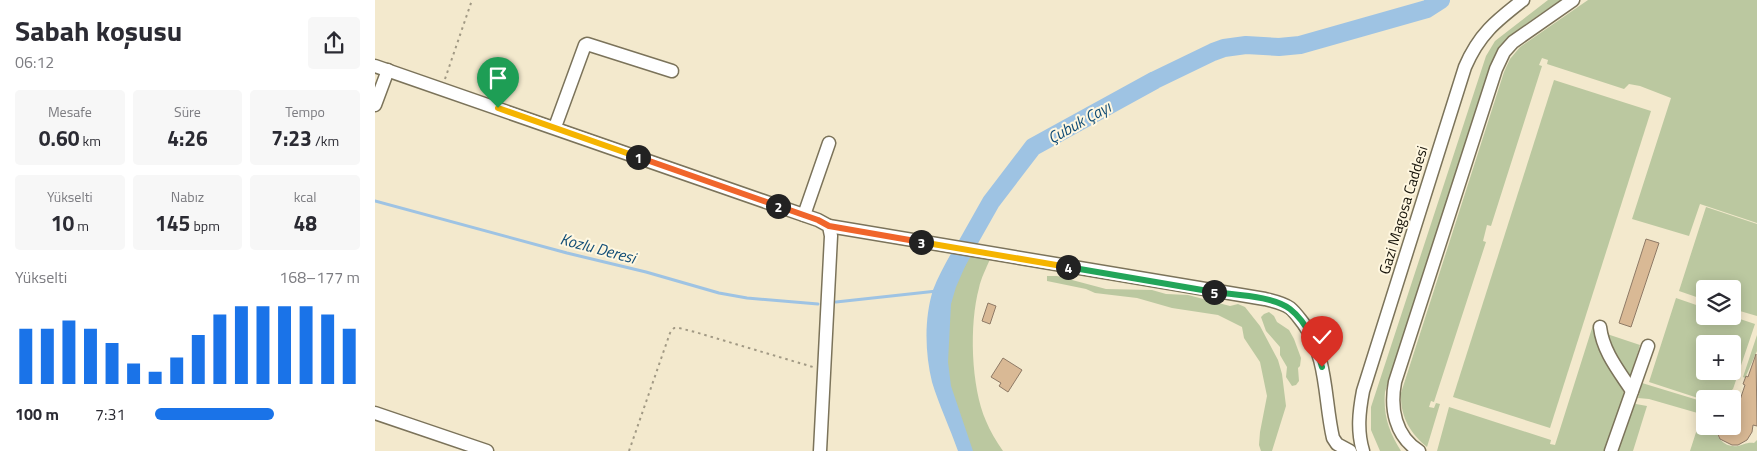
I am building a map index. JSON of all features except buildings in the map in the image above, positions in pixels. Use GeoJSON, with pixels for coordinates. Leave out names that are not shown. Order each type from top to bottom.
{"type":"FeatureCollection","features":[{"type":"Feature","properties":{"kind":"street","name":"Gazi Magosa Caddesi"},"geometry":{"type":"LineString","coordinates":[[1363,451],[1359,437],[1359,420],[1363,391],[1465,66],[1482,35],[1523,0]]}},
{"type":"Feature","properties":{"kind":"street"},"geometry":{"type":"LineString","coordinates":[[1419,451],[1407,442],[1397,426],[1394,412],[1394,389],[1496,69],[1513,42],[1573,0]]}},
{"type":"Feature","properties":{"kind":"street"},"geometry":{"type":"LineString","coordinates":[[555,127],[585,45],[587,44],[672,71]]}},
{"type":"Feature","properties":{"kind":"street"},"geometry":{"type":"LineString","coordinates":[[375,66],[555,127],[803,215],[829,226],[1265,299],[1282,304],[1296,314],[1313,339],[1322,367],[1333,438],[1337,444],[1350,451]]}},
{"type":"Feature","properties":{"kind":"street"},"geometry":{"type":"LineString","coordinates":[[375,105],[388,70]]}},
{"type":"Feature","properties":{"kind":"street"},"geometry":{"type":"LineString","coordinates":[[803,215],[829,143]]}},
{"type":"Feature","properties":{"kind":"street"},"geometry":{"type":"LineString","coordinates":[[820,451],[831,236],[829,226]]}},
{"type":"Feature","properties":{"kind":"street"},"geometry":{"type":"LineString","coordinates":[[1601,328],[1601,336],[1607,352],[1632,391]]}},
{"type":"Feature","properties":{"kind":"street"},"geometry":{"type":"LineString","coordinates":[[1611,451],[1647,346]]}},
{"type":"Feature","properties":{"kind":"street"},"geometry":{"type":"LineString","coordinates":[[375,412],[487,451]]}},
{"type":"Feature","properties":{"kind":"path"},"geometry":{"type":"LineString","coordinates":[[441,88],[472,0]]}},
{"type":"Feature","properties":{"kind":"path"},"geometry":{"type":"LineString","coordinates":[[629,451],[670,333],[674,328],[695,332],[824,369]]}},
{"type":"Feature","properties":{"kind":"green space"},"geometry":{"type":"Polygon","coordinates":[[[1548,0],[1561,0],[1512,36],[1504,44],[1491,64],[1385,392],[1385,408],[1388,423],[1401,451],[1380,451],[1371,430],[1371,407],[1486,56],[1495,41],[1548,0]]]}},
{"type":"Feature","properties":{"kind":"green space"},"geometry":{"type":"Polygon","coordinates":[[[1588,0],[1757,0],[1757,223],[1700,204],[1689,236],[1632,219],[1671,98],[1640,86],[1629,84],[1624,89],[1547,64],[1548,60],[1542,58],[1539,65],[1542,66],[1491,226],[1487,225],[1483,241],[1486,242],[1434,402],[1431,401],[1429,407],[1434,408],[1436,403],[1440,404],[1427,447],[1411,430],[1404,417],[1401,393],[1504,72],[1510,59],[1520,47],[1588,0]]]}},
{"type":"Feature","properties":{"kind":"green space"},"geometry":{"type":"Polygon","coordinates":[[[1554,80],[1651,111],[1550,428],[1453,397],[1554,80]]]}},
{"type":"Feature","properties":{"kind":"green space"},"geometry":{"type":"Polygon","coordinates":[[[1706,207],[1757,224],[1757,316],[1741,311],[1741,280],[1696,280],[1696,297],[1679,291],[1706,207]]]}},
{"type":"Feature","properties":{"kind":"green space"},"geometry":{"type":"Polygon","coordinates":[[[970,255],[990,259],[981,281],[976,303],[973,355],[977,391],[981,407],[989,428],[1003,451],[971,451],[943,363],[946,300],[970,255]]]}},
{"type":"Feature","properties":{"kind":"green space"},"geometry":{"type":"Polygon","coordinates":[[[1047,276],[1057,276],[1106,289],[1152,290],[1166,294],[1188,295],[1230,306],[1238,304],[1245,307],[1260,326],[1278,360],[1282,374],[1286,406],[1272,451],[1261,451],[1259,445],[1267,396],[1260,362],[1244,338],[1242,327],[1218,315],[1172,308],[1137,298],[1095,293],[1086,289],[1047,281],[1047,276]]]}},
{"type":"Feature","properties":{"kind":"green space"},"geometry":{"type":"Polygon","coordinates":[[[1676,298],[1696,305],[1696,325],[1741,325],[1741,319],[1755,324],[1741,365],[1741,335],[1696,335],[1696,380],[1736,380],[1732,390],[1696,390],[1696,397],[1649,382],[1676,298]]]}},
{"type":"Feature","properties":{"kind":"green space"},"geometry":{"type":"Polygon","coordinates":[[[1269,312],[1277,322],[1289,330],[1294,339],[1301,358],[1298,368],[1299,381],[1296,385],[1292,386],[1286,377],[1287,367],[1280,355],[1280,347],[1266,331],[1261,317],[1269,312]]]}},
{"type":"Feature","properties":{"kind":"green space"},"geometry":{"type":"Polygon","coordinates":[[[1593,325],[1595,335],[1624,393],[1605,451],[1437,451],[1449,407],[1551,440],[1550,444],[1555,445],[1593,325]]]}},
{"type":"Feature","properties":{"kind":"green space"},"geometry":{"type":"Polygon","coordinates":[[[1604,333],[1640,345],[1629,381],[1604,333]]]}},
{"type":"Feature","properties":{"kind":"green space"},"geometry":{"type":"Polygon","coordinates":[[[1757,335],[1757,351],[1745,378],[1743,377],[1757,335]]]}},
{"type":"Feature","properties":{"kind":"green space"},"geometry":{"type":"Polygon","coordinates":[[[1642,383],[1696,399],[1696,413],[1649,399],[1638,398],[1642,383]]]}},
{"type":"Feature","properties":{"kind":"green space"},"geometry":{"type":"Polygon","coordinates":[[[1632,405],[1647,406],[1633,451],[1616,451],[1632,405]]]}},
{"type":"Feature","properties":{"kind":"green space"},"geometry":{"type":"Polygon","coordinates":[[[1696,432],[1696,435],[1718,435],[1725,444],[1733,446],[1754,443],[1757,440],[1757,451],[1690,451],[1696,432]]]}},
{"type":"Feature","properties":{"kind":"water"},"geometry":{"type":"Polygon","coordinates":[[[952,252],[970,255],[951,304],[948,362],[951,386],[973,451],[958,451],[932,382],[928,359],[927,324],[930,301],[937,280],[952,252]]]}},
{"type":"Feature","properties":{"kind":"waterway","name":"Çubuk Çayı"},"geometry":{"type":"LineString","coordinates":[[956,264],[991,202],[1033,147],[1155,80],[1224,48],[1246,45],[1279,47],[1300,45],[1427,9],[1441,0]]}},
{"type":"Feature","properties":{"kind":"waterway","name":"Kozlu Deresi"},"geometry":{"type":"LineString","coordinates":[[375,201],[719,293],[747,298],[818,304]]}},
{"type":"Feature","properties":{"kind":"waterway","name":"Kozlu Deresi"},"geometry":{"type":"LineString","coordinates":[[836,302],[937,291]]}},
{"type":"Feature","properties":{"kind":"route"},"geometry":{"type":"LineString","coordinates":[[498,108],[818,220],[829,226],[1214,292],[1265,299],[1282,304],[1296,314],[1313,339],[1322,367]]}}]}
